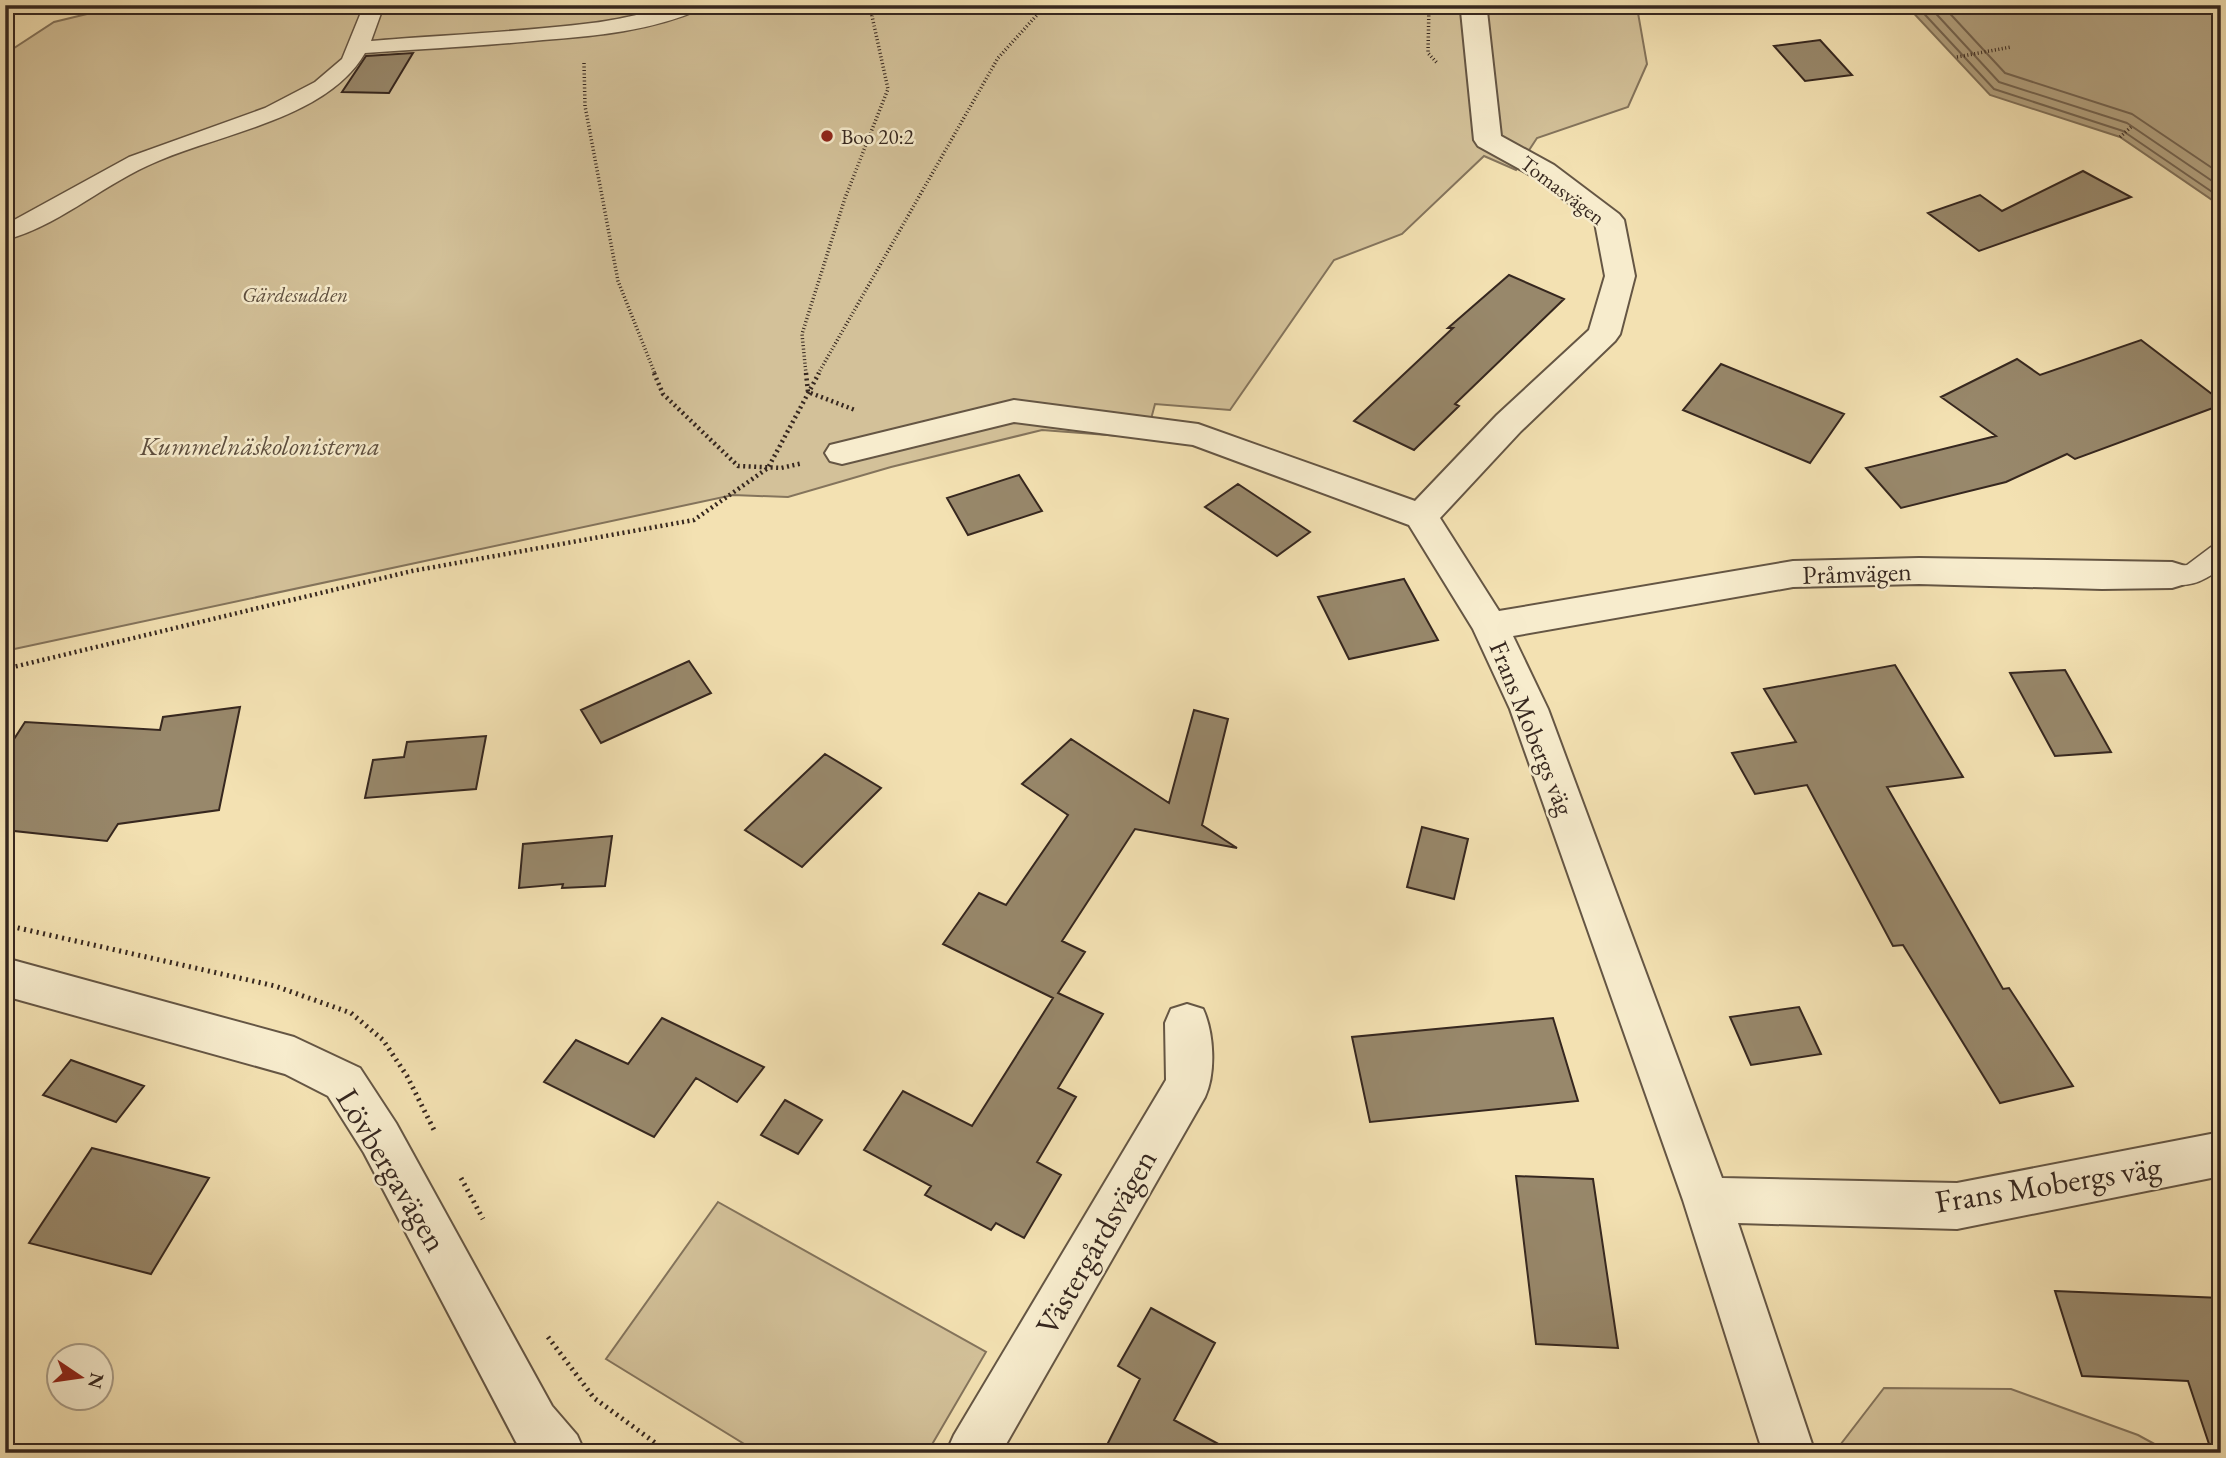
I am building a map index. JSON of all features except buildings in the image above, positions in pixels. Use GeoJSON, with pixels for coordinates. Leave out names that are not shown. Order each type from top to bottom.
{"type":"FeatureCollection","features":[{"type":"Feature","properties":{"kind":"street","name":"Tomasvägen"},"geometry":{"type":"LineString","coordinates":[[1421,516],[1509,423],[1604,334],[1620,276],[1609,220],[1544,171],[1488,140],[1474,11]]}},
{"type":"Feature","properties":{"kind":"street"},"geometry":{"type":"LineString","coordinates":[[842,453],[1014,411],[1198,435],[1421,516]]}},
{"type":"Feature","properties":{"kind":"street","name":"Frans Mobergs väg"},"geometry":{"type":"LineString","coordinates":[[1421,516],[1490,626],[1530,709],[1707,1200],[1789,1453]]}},
{"type":"Feature","properties":{"kind":"street","name":"Pråmvägen"},"geometry":{"type":"LineString","coordinates":[[1490,626],[1793,575],[1919,571],[2102,576],[2172,575]]}},
{"type":"Feature","properties":{"kind":"street","name":"Lövbergavägen"},"geometry":{"type":"LineString","coordinates":[[5,977],[295,1057],[344,1082],[380,1138],[534,1424],[559,1453]]}},
{"type":"Feature","properties":{"kind":"street","name":"Västergårdsvägen"},"geometry":{"type":"LineString","coordinates":[[972,1453],[1189,1083],[1186,1023]]}},
{"type":"Feature","properties":{"kind":"street","name":"Frans Mobergs väg"},"geometry":{"type":"LineString","coordinates":[[1707,1200],[1957,1206],[2221,1154]]}},
{"type":"Feature","properties":{"kind":"lane"},"geometry":{"type":"LineString","coordinates":[[5,233],[50,212],[138,161],[296,103],[347,66],[374,5]]}},
{"type":"Feature","properties":{"kind":"lane"},"geometry":{"type":"LineString","coordinates":[[357,48],[647,23],[668,18],[694,5]]}},
{"type":"Feature","properties":{"kind":"lane","name":"Pråmvägen"},"geometry":{"type":"LineString","coordinates":[[2172,575],[2193,575],[2221,554]]}},
{"type":"Feature","properties":{"kind":"path"},"geometry":{"type":"LineString","coordinates":[[808,391],[802,334],[845,198],[888,89],[872,16],[876,5]]}},
{"type":"Feature","properties":{"kind":"path"},"geometry":{"type":"LineString","coordinates":[[5,668],[412,571],[694,520],[768,468],[808,391],[998,58],[1046,5]]}},
{"type":"Feature","properties":{"kind":"path"},"geometry":{"type":"LineString","coordinates":[[583,30],[585,106],[618,281],[663,394],[738,466],[781,468],[842,453]]}},
{"type":"Feature","properties":{"kind":"path"},"geometry":{"type":"LineString","coordinates":[[1956,57],[2011,47]]}},
{"type":"Feature","properties":{"kind":"path"},"geometry":{"type":"LineString","coordinates":[[2120,137],[2131,127]]}},
{"type":"Feature","properties":{"kind":"path"},"geometry":{"type":"LineString","coordinates":[[808,391],[916,435]]}},
{"type":"Feature","properties":{"kind":"green space","name":"Gärdesudden"},"geometry":{"type":"Polygon","coordinates":[[[124,5],[1663,5],[1638,13],[1647,64],[1628,107],[1537,138],[1516,170],[1484,156],[1402,234],[1334,260],[1230,410],[1155,404],[1146,438],[1042,430],[891,467],[788,497],[733,495],[5,651],[5,54],[54,22],[124,5]]]}},
{"type":"Feature","properties":{"kind":"green space"},"geometry":{"type":"Polygon","coordinates":[[[718,1202],[986,1352],[927,1453],[759,1453],[606,1359],[718,1202]]]}},
{"type":"Feature","properties":{"kind":"green space"},"geometry":{"type":"Polygon","coordinates":[[[1884,1388],[2011,1389],[2138,1435],[2171,1453],[1834,1453],[1884,1388]]]}},
{"type":"Feature","properties":{"kind":"water"},"geometry":{"type":"Polygon","coordinates":[[[1906,5],[2221,5],[2221,206],[2120,137],[1990,95],[1906,5]]]}},
{"type":"Feature","properties":{"kind":"place","name":"Boo 20:2"},"geometry":{"type":"Point","coordinates":[827,136]}},
{"type":"Feature","properties":{"kind":"park label","name":"Kummelnäskolonisterna"},"geometry":{"type":"Point","coordinates":[260,446]}}]}
